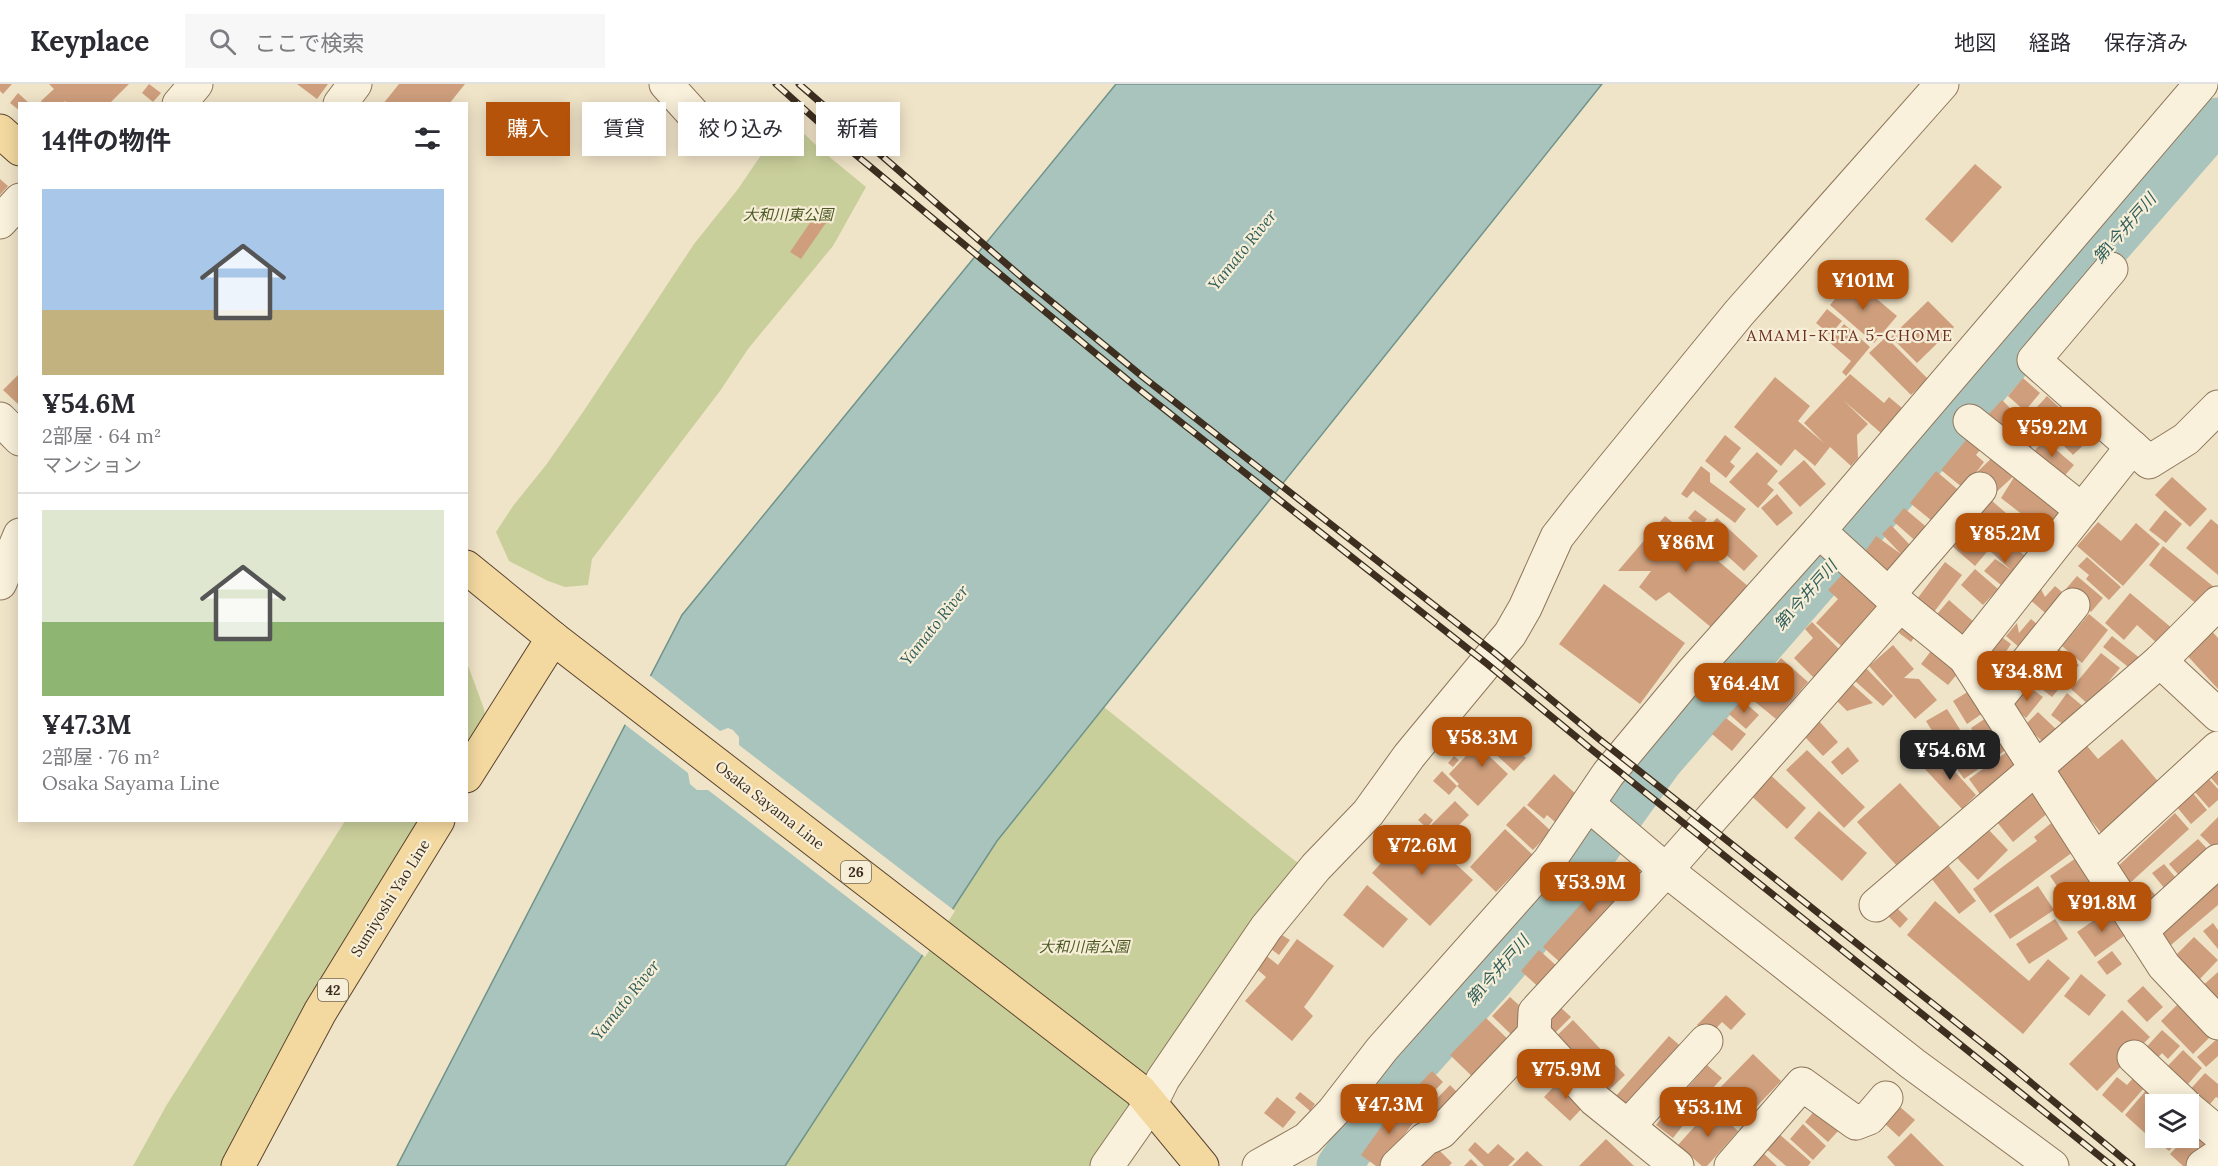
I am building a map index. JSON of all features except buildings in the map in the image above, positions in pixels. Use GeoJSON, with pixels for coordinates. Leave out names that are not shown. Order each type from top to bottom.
{"type":"FeatureCollection","features":[{"type":"Feature","properties":{"kind":"main road"},"geometry":{"type":"LineString","coordinates":[[0,131],[18,148]]}},
{"type":"Feature","properties":{"kind":"main road","name":"Osaka Sayama Line"},"geometry":{"type":"LineString","coordinates":[[468,569],[1145,1097],[1202,1166]]}},
{"type":"Feature","properties":{"kind":"main road"},"geometry":{"type":"LineString","coordinates":[[468,773],[563,645]]}},
{"type":"Feature","properties":{"kind":"main road","name":"Sumiyoshi Yao Line"},"geometry":{"type":"LineString","coordinates":[[238,1166],[320,1012],[437,822]]}},
{"type":"Feature","properties":{"kind":"street"},"geometry":{"type":"LineString","coordinates":[[181,102],[196,84]]}},
{"type":"Feature","properties":{"kind":"street"},"geometry":{"type":"LineString","coordinates":[[342,102],[356,84]]}},
{"type":"Feature","properties":{"kind":"street"},"geometry":{"type":"LineString","coordinates":[[666,84],[682,102]]}},
{"type":"Feature","properties":{"kind":"street"},"geometry":{"type":"LineString","coordinates":[[1107,1166],[1145,1097],[1162,1079],[1266,928],[1308,877],[1368,813],[1409,756],[1510,634],[1525,608],[1557,537],[1739,313],[1942,84]]}},
{"type":"Feature","properties":{"kind":"street"},"geometry":{"type":"LineString","coordinates":[[1259,1166],[1307,1139],[1333,1112],[1382,1048],[1595,810],[1608,774],[1692,673],[1835,546],[2201,84]]}},
{"type":"Feature","properties":{"kind":"street"},"geometry":{"type":"LineString","coordinates":[[0,222],[18,203]]}},
{"type":"Feature","properties":{"kind":"street"},"geometry":{"type":"LineString","coordinates":[[2111,269],[2034,360],[2148,462],[2186,439],[2218,407]]}},
{"type":"Feature","properties":{"kind":"street"},"geometry":{"type":"LineString","coordinates":[[0,419],[18,437]]}},
{"type":"Feature","properties":{"kind":"street"},"geometry":{"type":"LineString","coordinates":[[1970,421],[2082,510]]}},
{"type":"Feature","properties":{"kind":"street"},"geometry":{"type":"LineString","coordinates":[[1965,658],[2132,447]]}},
{"type":"Feature","properties":{"kind":"street"},"geometry":{"type":"LineString","coordinates":[[1397,1166],[1425,1139],[1441,1132],[1534,1034],[1535,1012],[1666,870],[1894,600],[1980,489]]}},
{"type":"Feature","properties":{"kind":"street"},"geometry":{"type":"LineString","coordinates":[[0,583],[18,540]]}},
{"type":"Feature","properties":{"kind":"street"},"geometry":{"type":"LineString","coordinates":[[1835,546],[1894,600],[1965,658],[2164,966],[2218,1023]]}},
{"type":"Feature","properties":{"kind":"street"},"geometry":{"type":"LineString","coordinates":[[1876,906],[2160,661],[2218,603]]}},
{"type":"Feature","properties":{"kind":"street"},"geometry":{"type":"LineString","coordinates":[[1994,703],[2073,605]]}},
{"type":"Feature","properties":{"kind":"street"},"geometry":{"type":"LineString","coordinates":[[2160,661],[2218,716]]}},
{"type":"Feature","properties":{"kind":"street"},"geometry":{"type":"LineString","coordinates":[[2096,860],[2218,748]]}},
{"type":"Feature","properties":{"kind":"street"},"geometry":{"type":"LineString","coordinates":[[1595,810],[1666,870],[1913,1064],[2052,1166]]}},
{"type":"Feature","properties":{"kind":"street"},"geometry":{"type":"LineString","coordinates":[[1308,877],[1332,878],[1382,831]]}},
{"type":"Feature","properties":{"kind":"street"},"geometry":{"type":"LineString","coordinates":[[2141,931],[2218,861]]}},
{"type":"Feature","properties":{"kind":"street"},"geometry":{"type":"LineString","coordinates":[[1534,1034],[1595,1100],[1677,1166]]}},
{"type":"Feature","properties":{"kind":"street"},"geometry":{"type":"LineString","coordinates":[[1628,1126],[1706,1041]]}},
{"type":"Feature","properties":{"kind":"street"},"geometry":{"type":"LineString","coordinates":[[2134,1057],[2173,1094]]}},
{"type":"Feature","properties":{"kind":"street"},"geometry":{"type":"LineString","coordinates":[[1731,1166],[1802,1084],[1856,1123],[1869,1118],[1886,1098]]}},
{"type":"Feature","properties":{"kind":"street"},"geometry":{"type":"LineString","coordinates":[[2199,1117],[2218,1133]]}},
{"type":"Feature","properties":{"kind":"street"},"geometry":{"type":"LineString","coordinates":[[2204,1166],[2218,1156]]}},
{"type":"Feature","properties":{"kind":"green space","name":"大和川東公園"},"geometry":{"type":"Polygon","coordinates":[[[804,134],[816,145],[816,156],[828,156],[866,187],[833,246],[748,349],[720,391],[592,559],[588,585],[565,587],[509,561],[496,532],[583,412],[694,244],[738,189],[760,156],[804,156],[804,134]]]}},
{"type":"Feature","properties":{"kind":"green space"},"geometry":{"type":"Polygon","coordinates":[[[468,665],[484,709],[487,725],[468,758],[468,665]]]}},
{"type":"Feature","properties":{"kind":"green space","name":"大和川南公園"},"geometry":{"type":"Polygon","coordinates":[[[1104,707],[1304,868],[1139,1089],[1098,1151],[1094,1166],[785,1166],[997,842],[1104,707]]]}},
{"type":"Feature","properties":{"kind":"green space"},"geometry":{"type":"Polygon","coordinates":[[[344,822],[428,822],[229,1166],[133,1166],[166,1106],[344,822]]]}},
{"type":"Feature","properties":{"kind":"water","name":"Yamato River"},"geometry":{"type":"Polygon","coordinates":[[[1116,84],[1602,84],[997,841],[785,1166],[397,1166],[682,615],[1116,84]]]}},
{"type":"Feature","properties":{"kind":"pier"},"geometry":{"type":"Polygon","coordinates":[[[648,674],[720,731],[728,728],[733,730],[739,737],[739,745],[955,911],[925,957],[708,790],[697,790],[690,784],[688,773],[623,723],[648,674]]]}},
{"type":"Feature","properties":{"kind":"waterway","name":"第1今井戸川"},"geometry":{"type":"LineString","coordinates":[[1339,1166],[1395,1087],[1562,897],[1660,761],[2218,120]]}},
{"type":"Feature","properties":{"kind":"railway"},"geometry":{"type":"LineString","coordinates":[[776,84],[844,145],[1135,386],[1486,663],[2112,1166]]}},
{"type":"Feature","properties":{"kind":"railway"},"geometry":{"type":"LineString","coordinates":[[799,84],[1025,280],[1143,377],[1495,653],[1599,739],[2000,1057],[2132,1166]]}},
{"type":"Feature","properties":{"kind":"district","name":"AMAMI-KITA 5-CHOME"},"geometry":{"type":"Point","coordinates":[1850,335]}}]}
